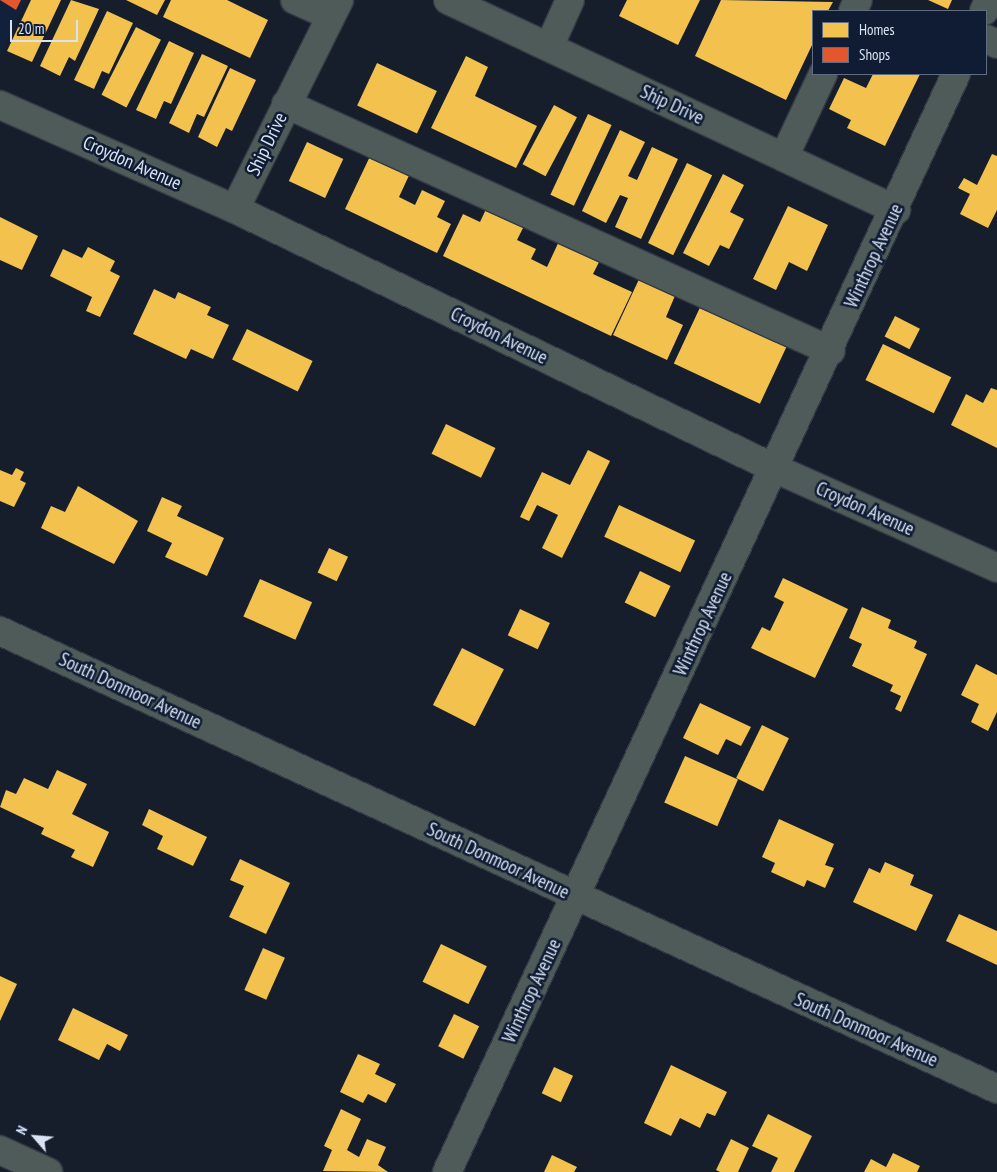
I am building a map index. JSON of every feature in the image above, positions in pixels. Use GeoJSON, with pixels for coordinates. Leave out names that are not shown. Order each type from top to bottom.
{"type":"FeatureCollection","features":[{"type":"Feature","properties":{"kind":"street"},"geometry":{"type":"LineString","coordinates":[[295,0],[335,8]]}},
{"type":"Feature","properties":{"kind":"street","name":"Ship Drive"},"geometry":{"type":"LineString","coordinates":[[448,0],[896,210]]}},
{"type":"Feature","properties":{"kind":"street"},"geometry":{"type":"LineString","coordinates":[[549,47],[570,0]]}},
{"type":"Feature","properties":{"kind":"street","name":"Ship Drive"},"geometry":{"type":"LineString","coordinates":[[235,209],[335,8]]}},
{"type":"Feature","properties":{"kind":"street"},"geometry":{"type":"LineString","coordinates":[[784,157],[824,75]]}},
{"type":"Feature","properties":{"kind":"street","name":"Winthrop Avenue"},"geometry":{"type":"LineString","coordinates":[[447,1172],[831,351],[956,75]]}},
{"type":"Feature","properties":{"kind":"street"},"geometry":{"type":"LineString","coordinates":[[286,104],[831,351]]}},
{"type":"Feature","properties":{"kind":"street","name":"Croydon Avenue"},"geometry":{"type":"LineString","coordinates":[[0,105],[235,209],[776,469],[997,568]]}},
{"type":"Feature","properties":{"kind":"street","name":"South Donmoor Avenue"},"geometry":{"type":"LineString","coordinates":[[0,631],[997,1089]]}},
{"type":"Feature","properties":{"kind":"street"},"geometry":{"type":"LineString","coordinates":[[0,1150],[48,1172]]}},
{"type":"Feature","properties":{"kind":"shaded area"},"geometry":{"type":"Polygon","coordinates":[[[0,0],[26,0],[0,56],[0,0]]]}},
{"type":"Feature","properties":{"kind":"building: Homes"},"geometry":{"type":"Polygon","coordinates":[[[31,0],[61,0],[32,62],[7,51],[31,0]]]}},
{"type":"Feature","properties":{"kind":"building: Homes"},"geometry":{"type":"Polygon","coordinates":[[[71,0],[99,9],[75,61],[69,57],[60,76],[40,66],[71,0]]]}},
{"type":"Feature","properties":{"kind":"building: Homes"},"geometry":{"type":"Polygon","coordinates":[[[126,0],[165,0],[157,15],[126,0]]]}},
{"type":"Feature","properties":{"kind":"building: Homes"},"geometry":{"type":"Polygon","coordinates":[[[171,0],[227,0],[268,20],[250,58],[163,17],[171,0]]]}},
{"type":"Feature","properties":{"kind":"building: Homes"},"geometry":{"type":"Polygon","coordinates":[[[627,0],[700,0],[678,45],[619,16],[627,0]]]}},
{"type":"Feature","properties":{"kind":"building: Homes"},"geometry":{"type":"Polygon","coordinates":[[[721,0],[833,2],[829,10],[812,10],[812,45],[786,100],[695,56],[721,0]]]}},
{"type":"Feature","properties":{"kind":"building: Homes"},"geometry":{"type":"Polygon","coordinates":[[[928,0],[952,0],[948,9],[928,0]]]}},
{"type":"Feature","properties":{"kind":"building: Homes"},"geometry":{"type":"Polygon","coordinates":[[[107,11],[133,23],[109,74],[102,71],[94,89],[74,80],[107,11]]]}},
{"type":"Feature","properties":{"kind":"building: Homes"},"geometry":{"type":"Polygon","coordinates":[[[136,27],[161,40],[126,107],[101,95],[136,27]]]}},
{"type":"Feature","properties":{"kind":"building: Homes"},"geometry":{"type":"Polygon","coordinates":[[[169,41],[194,53],[171,104],[164,101],[156,119],[136,110],[169,41]]]}},
{"type":"Feature","properties":{"kind":"building: Homes"},"geometry":{"type":"Polygon","coordinates":[[[202,54],[228,66],[204,117],[197,114],[189,133],[169,123],[202,54]]]}},
{"type":"Feature","properties":{"kind":"building: Homes"},"geometry":{"type":"Polygon","coordinates":[[[466,56],[488,67],[475,96],[537,126],[516,168],[431,128],[466,56]]]}},
{"type":"Feature","properties":{"kind":"building: Homes"},"geometry":{"type":"Polygon","coordinates":[[[377,63],[437,91],[417,133],[357,106],[377,63]]]}},
{"type":"Feature","properties":{"kind":"building: Homes"},"geometry":{"type":"Polygon","coordinates":[[[230,68],[256,80],[232,131],[226,128],[217,147],[198,137],[230,68]]]}},
{"type":"Feature","properties":{"kind":"building: Homes"},"geometry":{"type":"Polygon","coordinates":[[[872,75],[920,75],[885,146],[847,128],[851,120],[829,109],[844,78],[866,88],[872,75]]]}},
{"type":"Feature","properties":{"kind":"building: Homes"},"geometry":{"type":"Polygon","coordinates":[[[554,105],[577,117],[546,176],[523,164],[554,105]]]}},
{"type":"Feature","properties":{"kind":"building: Homes"},"geometry":{"type":"Polygon","coordinates":[[[588,114],[612,125],[574,206],[550,195],[588,114]]]}},
{"type":"Feature","properties":{"kind":"building: Homes"},"geometry":{"type":"Polygon","coordinates":[[[620,130],[645,142],[628,176],[637,180],[652,147],[678,159],[641,239],[615,227],[628,198],[620,195],[606,223],[582,211],[620,130]]]}},
{"type":"Feature","properties":{"kind":"building: Homes"},"geometry":{"type":"Polygon","coordinates":[[[307,142],[343,159],[325,198],[289,181],[307,142]]]}},
{"type":"Feature","properties":{"kind":"building: Homes"},"geometry":{"type":"Polygon","coordinates":[[[373,150],[412,169],[399,197],[415,205],[422,190],[445,201],[437,217],[451,224],[437,253],[345,209],[373,150]]]}},
{"type":"Feature","properties":{"kind":"building: Homes"},"geometry":{"type":"Polygon","coordinates":[[[992,154],[997,156],[997,210],[988,228],[960,214],[970,194],[958,188],[964,178],[977,185],[992,154]]]}},
{"type":"Feature","properties":{"kind":"building: Homes"},"geometry":{"type":"Polygon","coordinates":[[[687,163],[712,175],[673,255],[648,243],[687,163]]]}},
{"type":"Feature","properties":{"kind":"building: Homes"},"geometry":{"type":"Polygon","coordinates":[[[723,174],[744,185],[730,212],[744,219],[729,249],[720,245],[709,266],[683,253],[723,174]]]}},
{"type":"Feature","properties":{"kind":"building: Homes"},"geometry":{"type":"Polygon","coordinates":[[[489,203],[527,220],[517,240],[536,249],[531,259],[547,267],[561,237],[602,256],[593,274],[632,292],[611,336],[443,256],[463,214],[480,222],[489,203]]]}},
{"type":"Feature","properties":{"kind":"building: Homes"},"geometry":{"type":"Polygon","coordinates":[[[788,206],[828,225],[807,271],[789,262],[776,290],[753,279],[788,206]]]}},
{"type":"Feature","properties":{"kind":"building: Homes"},"geometry":{"type":"Polygon","coordinates":[[[0,217],[38,236],[22,270],[0,260],[0,217]]]}},
{"type":"Feature","properties":{"kind":"building: Homes"},"geometry":{"type":"Polygon","coordinates":[[[88,247],[115,261],[110,271],[120,276],[100,317],[86,311],[92,297],[50,276],[63,249],[82,258],[88,247]]]}},
{"type":"Feature","properties":{"kind":"building: Homes"},"geometry":{"type":"Polygon","coordinates":[[[641,275],[677,291],[666,317],[683,325],[667,360],[613,335],[641,275]]]}},
{"type":"Feature","properties":{"kind":"building: Homes"},"geometry":{"type":"Polygon","coordinates":[[[154,289],[175,299],[178,292],[211,307],[207,315],[229,325],[213,359],[191,349],[186,359],[133,334],[154,289]]]}},
{"type":"Feature","properties":{"kind":"building: Homes"},"geometry":{"type":"Polygon","coordinates":[[[703,301],[789,341],[760,404],[674,364],[703,301]]]}},
{"type":"Feature","properties":{"kind":"building: Homes"},"geometry":{"type":"Polygon","coordinates":[[[895,316],[920,329],[910,349],[885,336],[895,316]]]}},
{"type":"Feature","properties":{"kind":"building: Homes"},"geometry":{"type":"Polygon","coordinates":[[[247,329],[313,361],[298,392],[232,360],[247,329]]]}},
{"type":"Feature","properties":{"kind":"building: Homes"},"geometry":{"type":"Polygon","coordinates":[[[883,344],[951,377],[934,413],[865,380],[883,344]]]}},
{"type":"Feature","properties":{"kind":"building: Homes"},"geometry":{"type":"Polygon","coordinates":[[[991,388],[997,390],[997,448],[951,425],[966,394],[983,403],[991,388]]]}},
{"type":"Feature","properties":{"kind":"building: Homes"},"geometry":{"type":"Polygon","coordinates":[[[446,424],[495,448],[481,478],[432,454],[446,424]]]}},
{"type":"Feature","properties":{"kind":"building: Homes"},"geometry":{"type":"Polygon","coordinates":[[[588,450],[610,461],[562,558],[542,548],[558,515],[537,505],[529,521],[520,517],[542,472],[570,485],[588,450]]]}},
{"type":"Feature","properties":{"kind":"building: Homes"},"geometry":{"type":"Polygon","coordinates":[[[16,468],[24,472],[20,480],[26,483],[14,507],[0,501],[0,470],[12,475],[16,468]]]}},
{"type":"Feature","properties":{"kind":"building: Homes"},"geometry":{"type":"Polygon","coordinates":[[[78,486],[138,521],[114,564],[41,528],[51,506],[65,512],[78,486]]]}},
{"type":"Feature","properties":{"kind":"building: Homes"},"geometry":{"type":"Polygon","coordinates":[[[162,497],[182,506],[177,516],[224,538],[207,576],[165,557],[172,543],[147,531],[162,497]]]}},
{"type":"Feature","properties":{"kind":"building: Homes"},"geometry":{"type":"Polygon","coordinates":[[[619,505],[695,540],[680,572],[604,537],[619,505]]]}},
{"type":"Feature","properties":{"kind":"building: Homes"},"geometry":{"type":"Polygon","coordinates":[[[329,548],[348,557],[337,581],[318,572],[329,548]]]}},
{"type":"Feature","properties":{"kind":"building: Homes"},"geometry":{"type":"Polygon","coordinates":[[[640,571],[671,586],[655,617],[625,602],[640,571]]]}},
{"type":"Feature","properties":{"kind":"building: Homes"},"geometry":{"type":"Polygon","coordinates":[[[783,578],[848,609],[815,678],[751,648],[762,627],[770,631],[784,602],[774,597],[783,578]]]}},
{"type":"Feature","properties":{"kind":"building: Homes"},"geometry":{"type":"Polygon","coordinates":[[[260,579],[312,602],[295,640],[243,616],[260,579]]]}},
{"type":"Feature","properties":{"kind":"building: Homes"},"geometry":{"type":"Polygon","coordinates":[[[862,607],[891,620],[888,628],[917,641],[914,648],[927,654],[901,712],[895,709],[901,696],[890,691],[893,685],[852,666],[862,644],[849,638],[862,607]]]}},
{"type":"Feature","properties":{"kind":"building: Homes"},"geometry":{"type":"Polygon","coordinates":[[[520,609],[550,623],[538,649],[508,635],[520,609]]]}},
{"type":"Feature","properties":{"kind":"building: Homes"},"geometry":{"type":"Polygon","coordinates":[[[462,648],[504,669],[475,726],[433,705],[462,648]]]}},
{"type":"Feature","properties":{"kind":"building: Homes"},"geometry":{"type":"Polygon","coordinates":[[[976,664],[997,675],[997,712],[988,731],[971,722],[979,704],[961,695],[976,664]]]}},
{"type":"Feature","properties":{"kind":"building: Homes"},"geometry":{"type":"Polygon","coordinates":[[[700,703],[751,727],[741,746],[726,739],[718,755],[683,738],[700,703]]]}},
{"type":"Feature","properties":{"kind":"building: Homes"},"geometry":{"type":"Polygon","coordinates":[[[762,725],[789,738],[763,791],[736,778],[762,725]]]}},
{"type":"Feature","properties":{"kind":"building: Homes"},"geometry":{"type":"Polygon","coordinates":[[[685,756],[738,780],[717,826],[664,803],[685,756]]]}},
{"type":"Feature","properties":{"kind":"building: Homes"},"geometry":{"type":"Polygon","coordinates":[[[57,770],[87,784],[72,814],[109,832],[93,867],[71,857],[75,850],[41,834],[44,828],[0,807],[6,790],[16,794],[24,778],[48,789],[57,770]]]}},
{"type":"Feature","properties":{"kind":"building: Homes"},"geometry":{"type":"Polygon","coordinates":[[[149,809],[207,837],[193,866],[157,849],[163,836],[142,825],[149,809]]]}},
{"type":"Feature","properties":{"kind":"building: Homes"},"geometry":{"type":"Polygon","coordinates":[[[779,819],[834,844],[825,865],[834,868],[825,888],[807,880],[804,887],[771,872],[775,863],[762,857],[779,819]]]}},
{"type":"Feature","properties":{"kind":"building: Homes"},"geometry":{"type":"Polygon","coordinates":[[[240,859],[290,883],[266,934],[229,917],[244,886],[230,880],[240,859]]]}},
{"type":"Feature","properties":{"kind":"building: Homes"},"geometry":{"type":"Polygon","coordinates":[[[885,862],[914,875],[910,885],[933,895],[916,931],[853,902],[869,868],[880,873],[885,862]]]}},
{"type":"Feature","properties":{"kind":"building: Homes"},"geometry":{"type":"Polygon","coordinates":[[[959,914],[997,931],[997,965],[946,941],[959,914]]]}},
{"type":"Feature","properties":{"kind":"building: Homes"},"geometry":{"type":"Polygon","coordinates":[[[441,944],[487,966],[468,1004],[423,982],[441,944]]]}},
{"type":"Feature","properties":{"kind":"building: Homes"},"geometry":{"type":"Polygon","coordinates":[[[263,948],[285,958],[266,1000],[244,990],[263,948]]]}},
{"type":"Feature","properties":{"kind":"building: Homes"},"geometry":{"type":"Polygon","coordinates":[[[0,976],[17,984],[0,1021],[0,976]]]}},
{"type":"Feature","properties":{"kind":"building: Homes"},"geometry":{"type":"Polygon","coordinates":[[[73,1008],[128,1035],[120,1051],[107,1044],[99,1060],[58,1040],[73,1008]]]}},
{"type":"Feature","properties":{"kind":"building: Homes"},"geometry":{"type":"Polygon","coordinates":[[[454,1014],[479,1026],[463,1059],[438,1046],[454,1014]]]}},
{"type":"Feature","properties":{"kind":"building: Homes"},"geometry":{"type":"Polygon","coordinates":[[[358,1054],[380,1064],[375,1074],[396,1084],[386,1103],[368,1094],[363,1103],[340,1092],[358,1054]]]}},
{"type":"Feature","properties":{"kind":"building: Homes"},"geometry":{"type":"Polygon","coordinates":[[[671,1065],[727,1092],[715,1116],[707,1113],[700,1128],[680,1118],[671,1136],[644,1123],[671,1065]]]}},
{"type":"Feature","properties":{"kind":"building: Homes"},"geometry":{"type":"Polygon","coordinates":[[[554,1067],[573,1076],[561,1102],[542,1093],[554,1067]]]}},
{"type":"Feature","properties":{"kind":"building: Homes"},"geometry":{"type":"Polygon","coordinates":[[[341,1109],[361,1119],[347,1150],[359,1157],[367,1139],[386,1147],[378,1165],[388,1172],[323,1171],[332,1150],[324,1146],[341,1109]]]}},
{"type":"Feature","properties":{"kind":"building: Homes"},"geometry":{"type":"Polygon","coordinates":[[[768,1114],[812,1136],[794,1172],[771,1172],[778,1158],[752,1146],[768,1114]]]}},
{"type":"Feature","properties":{"kind":"building: Homes"},"geometry":{"type":"Polygon","coordinates":[[[731,1139],[749,1148],[738,1172],[720,1172],[716,1170],[731,1139]]]}},
{"type":"Feature","properties":{"kind":"building: Homes"},"geometry":{"type":"Polygon","coordinates":[[[893,1153],[920,1166],[917,1172],[864,1172],[871,1159],[886,1167],[893,1153]]]}},
{"type":"Feature","properties":{"kind":"building: Homes"},"geometry":{"type":"Polygon","coordinates":[[[552,1155],[577,1167],[574,1172],[544,1172],[552,1155]]]}},
{"type":"Feature","properties":{"kind":"building: Shops"},"geometry":{"type":"Polygon","coordinates":[[[0,0],[21,0],[16,10],[0,0]]]}}]}
